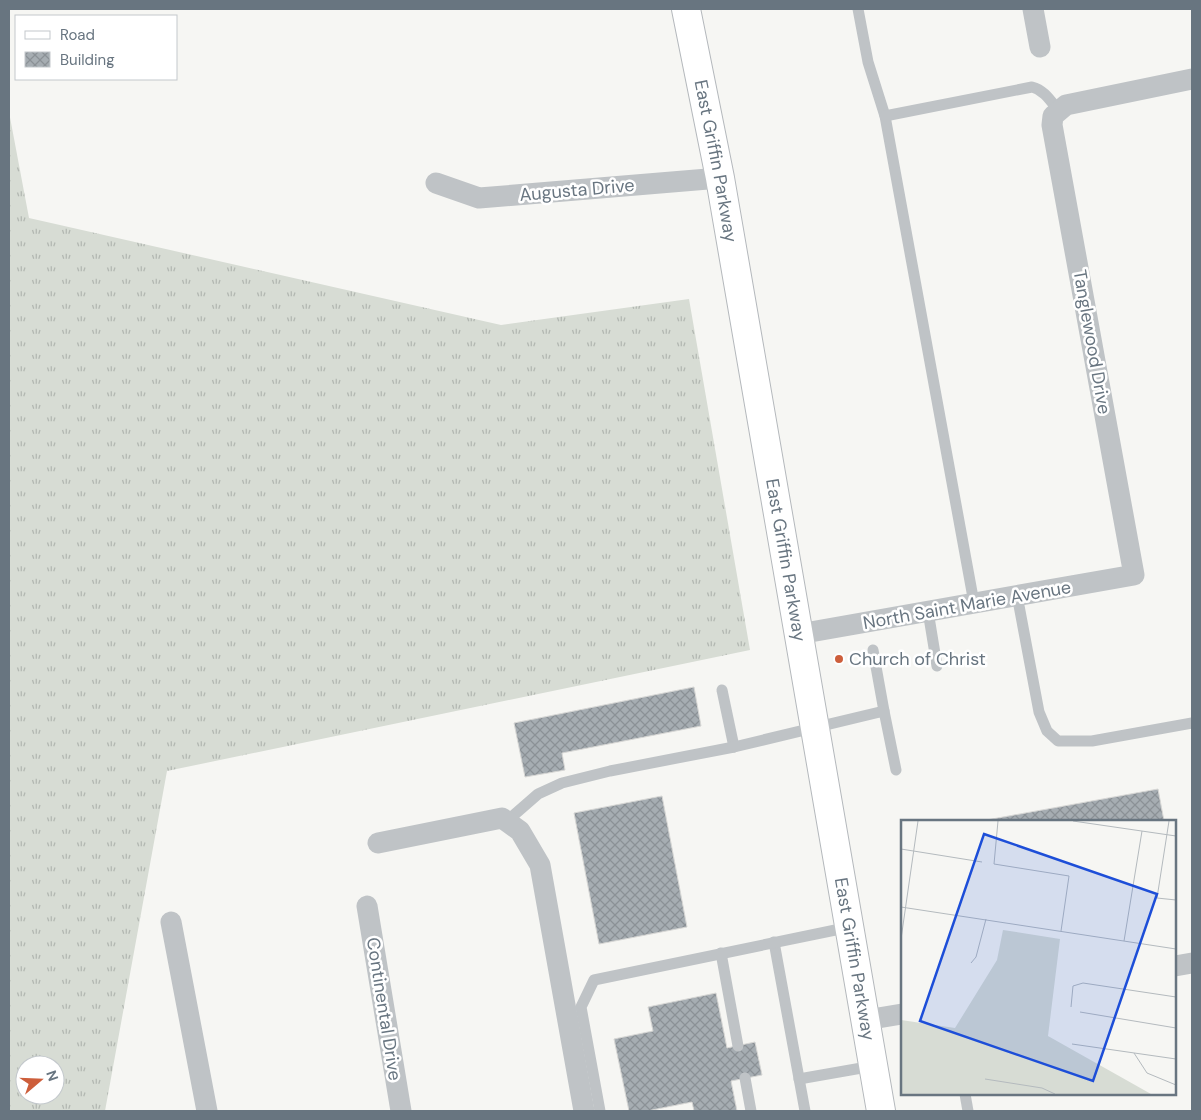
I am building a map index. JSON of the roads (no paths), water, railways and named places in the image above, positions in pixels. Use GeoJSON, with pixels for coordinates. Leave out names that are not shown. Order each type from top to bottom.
{"type":"FeatureCollection","features":[{"type":"Feature","properties":{"kind":"main road","name":"East Griffin Parkway"},"geometry":{"type":"LineString","coordinates":[[686,9],[720,178],[881,1111]]}},
{"type":"Feature","properties":{"kind":"street"},"geometry":{"type":"LineString","coordinates":[[1033,9],[1040,47]]}},
{"type":"Feature","properties":{"kind":"street"},"geometry":{"type":"LineString","coordinates":[[1058,110],[1066,105],[1192,79]]}},
{"type":"Feature","properties":{"kind":"street","name":"Tanglewood Drive"},"geometry":{"type":"LineString","coordinates":[[1058,110],[1053,116],[1052,125],[1134,575]]}},
{"type":"Feature","properties":{"kind":"street","name":"Augusta Drive"},"geometry":{"type":"LineString","coordinates":[[436,183],[479,198],[720,178]]}},
{"type":"Feature","properties":{"kind":"street","name":"North Saint Marie Avenue"},"geometry":{"type":"LineString","coordinates":[[799,634],[1134,575]]}},
{"type":"Feature","properties":{"kind":"street"},"geometry":{"type":"LineString","coordinates":[[378,844],[466,824],[502,818],[520,831],[540,866],[584,1111]]}},
{"type":"Feature","properties":{"kind":"street","name":"Continental Drive"},"geometry":{"type":"LineString","coordinates":[[367,906],[402,1111]]}},
{"type":"Feature","properties":{"kind":"street"},"geometry":{"type":"LineString","coordinates":[[171,922],[207,1111]]}},
{"type":"Feature","properties":{"kind":"street"},"geometry":{"type":"LineString","coordinates":[[1176,966],[1192,963]]}},
{"type":"Feature","properties":{"kind":"street"},"geometry":{"type":"LineString","coordinates":[[866,1020],[901,1014]]}},
{"type":"Feature","properties":{"kind":"lane"},"geometry":{"type":"LineString","coordinates":[[858,9],[868,62],[885,116],[974,603]]}},
{"type":"Feature","properties":{"kind":"lane"},"geometry":{"type":"LineString","coordinates":[[885,116],[1032,87],[1047,96],[1058,110]]}},
{"type":"Feature","properties":{"kind":"lane"},"geometry":{"type":"LineString","coordinates":[[1017,595],[1039,712],[1047,731],[1058,741],[1092,741],[1192,724]]}},
{"type":"Feature","properties":{"kind":"lane"},"geometry":{"type":"LineString","coordinates":[[928,611],[937,666]]}},
{"type":"Feature","properties":{"kind":"lane"},"geometry":{"type":"LineString","coordinates":[[873,650],[896,770]]}},
{"type":"Feature","properties":{"kind":"lane"},"geometry":{"type":"LineString","coordinates":[[722,690],[734,747]]}},
{"type":"Feature","properties":{"kind":"lane"},"geometry":{"type":"LineString","coordinates":[[507,821],[538,794],[562,783],[610,771],[734,747],[884,711]]}},
{"type":"Feature","properties":{"kind":"lane"},"geometry":{"type":"LineString","coordinates":[[600,1111],[581,1008],[594,980],[850,927]]}},
{"type":"Feature","properties":{"kind":"lane"},"geometry":{"type":"LineString","coordinates":[[774,942],[805,1111]]}},
{"type":"Feature","properties":{"kind":"lane"},"geometry":{"type":"LineString","coordinates":[[721,953],[738,1046]]}},
{"type":"Feature","properties":{"kind":"lane"},"geometry":{"type":"LineString","coordinates":[[799,1079],[874,1066]]}},
{"type":"Feature","properties":{"kind":"lane"},"geometry":{"type":"LineString","coordinates":[[745,1078],[751,1111]]}},
{"type":"Feature","properties":{"kind":"lane"},"geometry":{"type":"LineString","coordinates":[[965,1095],[968,1111]]}},
{"type":"Feature","properties":{"kind":"place","name":"Church of Christ"},"geometry":{"type":"Point","coordinates":[839,659]}}]}
